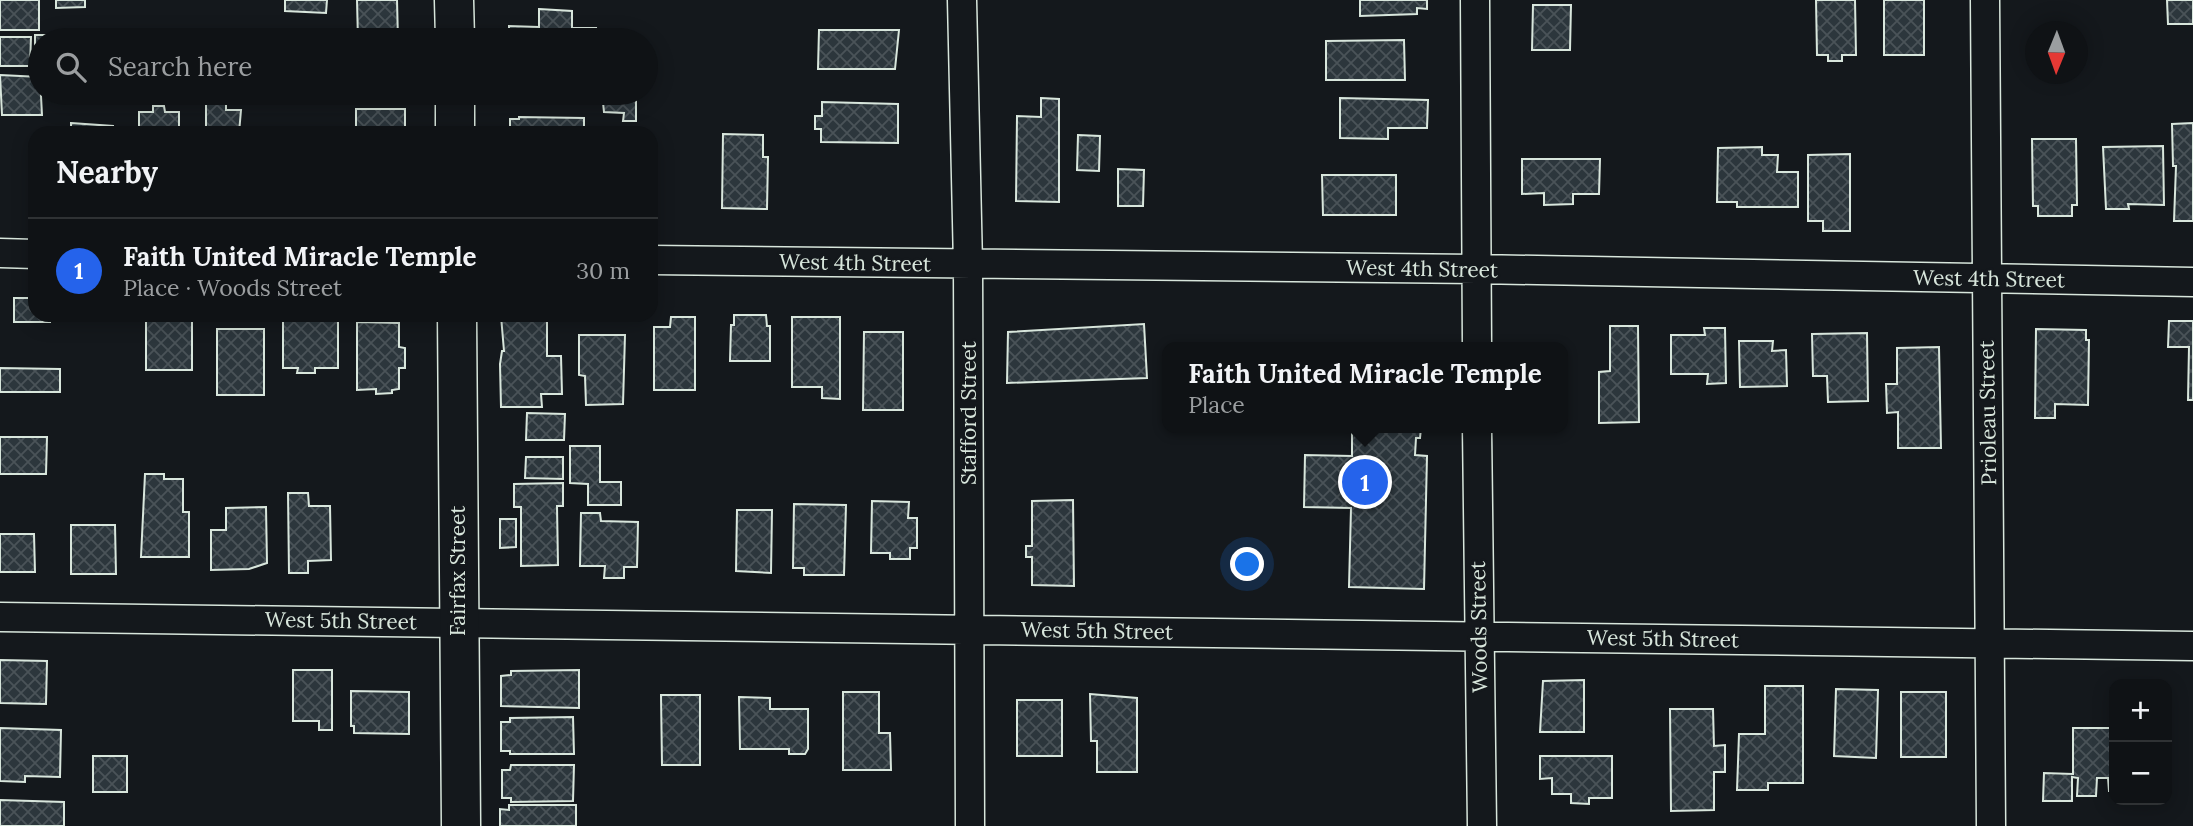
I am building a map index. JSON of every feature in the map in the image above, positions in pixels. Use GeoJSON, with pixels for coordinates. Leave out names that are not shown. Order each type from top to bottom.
{"type":"FeatureCollection","features":[{"type":"Feature","properties":{"kind":"street"},"geometry":{"type":"LineString","coordinates":[[454,0],[455,28]]}},
{"type":"Feature","properties":{"kind":"street","name":"Stafford Street"},"geometry":{"type":"LineString","coordinates":[[962,0],[968,265],[970,826]]}},
{"type":"Feature","properties":{"kind":"street"},"geometry":{"type":"LineString","coordinates":[[1475,0],[1477,342]]}},
{"type":"Feature","properties":{"kind":"street","name":"Prioleau Street"},"geometry":{"type":"LineString","coordinates":[[1985,0],[1991,826]]}},
{"type":"Feature","properties":{"kind":"street"},"geometry":{"type":"LineString","coordinates":[[455,105],[455,126]]}},
{"type":"Feature","properties":{"kind":"street"},"geometry":{"type":"LineString","coordinates":[[0,253],[28,254]]}},
{"type":"Feature","properties":{"kind":"street","name":"West 4th Street"},"geometry":{"type":"LineString","coordinates":[[658,260],[1476,269],[2193,282]]}},
{"type":"Feature","properties":{"kind":"street","name":"Fairfax Street"},"geometry":{"type":"LineString","coordinates":[[457,322],[461,826]]}},
{"type":"Feature","properties":{"kind":"street","name":"Woods Street"},"geometry":{"type":"LineString","coordinates":[[1478,433],[1482,826]]}},
{"type":"Feature","properties":{"kind":"street","name":"West 5th Street"},"geometry":{"type":"LineString","coordinates":[[0,617],[2193,646]]}},
{"type":"Feature","properties":{"kind":"building"},"geometry":{"type":"Polygon","coordinates":[[[0,0],[39,0],[39,28],[0,30],[0,0]]]}},
{"type":"Feature","properties":{"kind":"building"},"geometry":{"type":"Polygon","coordinates":[[[56,0],[85,0],[85,7],[56,8],[56,0]]]}},
{"type":"Feature","properties":{"kind":"building"},"geometry":{"type":"Polygon","coordinates":[[[285,0],[327,0],[326,13],[285,11],[285,0]]]}},
{"type":"Feature","properties":{"kind":"building"},"geometry":{"type":"Polygon","coordinates":[[[357,0],[397,0],[398,28],[358,28],[357,0]]]}},
{"type":"Feature","properties":{"kind":"building"},"geometry":{"type":"Polygon","coordinates":[[[1360,0],[1427,0],[1427,9],[1417,8],[1417,14],[1360,16],[1360,0]]]}},
{"type":"Feature","properties":{"kind":"building"},"geometry":{"type":"Polygon","coordinates":[[[1816,0],[1855,0],[1856,55],[1842,55],[1842,61],[1828,61],[1828,55],[1817,55],[1816,0]]]}},
{"type":"Feature","properties":{"kind":"building"},"geometry":{"type":"Polygon","coordinates":[[[1884,0],[1924,0],[1924,55],[1884,55],[1884,0]]]}},
{"type":"Feature","properties":{"kind":"building"},"geometry":{"type":"Polygon","coordinates":[[[2167,0],[2193,0],[2193,24],[2168,24],[2167,0]]]}},
{"type":"Feature","properties":{"kind":"building"},"geometry":{"type":"Polygon","coordinates":[[[1533,5],[1571,5],[1570,50],[1532,50],[1533,5]]]}},
{"type":"Feature","properties":{"kind":"building"},"geometry":{"type":"Polygon","coordinates":[[[539,9],[572,11],[572,28],[509,28],[509,26],[539,27],[539,9]]]}},
{"type":"Feature","properties":{"kind":"building"},"geometry":{"type":"Polygon","coordinates":[[[819,30],[899,30],[895,69],[818,69],[819,30]]]}},
{"type":"Feature","properties":{"kind":"building"},"geometry":{"type":"Polygon","coordinates":[[[0,37],[28,37],[28,66],[0,66],[0,37]]]}},
{"type":"Feature","properties":{"kind":"building"},"geometry":{"type":"Polygon","coordinates":[[[1404,40],[1405,80],[1326,80],[1326,41],[1404,40]]]}},
{"type":"Feature","properties":{"kind":"building"},"geometry":{"type":"Polygon","coordinates":[[[0,75],[28,76],[28,105],[41,105],[42,115],[2,115],[0,75]]]}},
{"type":"Feature","properties":{"kind":"building"},"geometry":{"type":"Polygon","coordinates":[[[1041,98],[1059,99],[1059,202],[1016,201],[1017,116],[1041,117],[1041,98]]]}},
{"type":"Feature","properties":{"kind":"building"},"geometry":{"type":"Polygon","coordinates":[[[1340,98],[1428,100],[1427,128],[1388,128],[1388,139],[1340,138],[1340,98]]]}},
{"type":"Feature","properties":{"kind":"building"},"geometry":{"type":"Polygon","coordinates":[[[822,102],[898,104],[898,143],[821,142],[821,129],[815,129],[815,116],[822,116],[822,102]]]}},
{"type":"Feature","properties":{"kind":"building"},"geometry":{"type":"Polygon","coordinates":[[[206,105],[226,105],[226,110],[241,110],[240,126],[206,126],[206,105]]]}},
{"type":"Feature","properties":{"kind":"building"},"geometry":{"type":"Polygon","coordinates":[[[603,105],[636,105],[636,121],[623,121],[624,113],[604,112],[603,105]]]}},
{"type":"Feature","properties":{"kind":"building"},"geometry":{"type":"Polygon","coordinates":[[[153,106],[164,106],[165,112],[179,112],[179,126],[139,126],[139,112],[153,112],[153,106]]]}},
{"type":"Feature","properties":{"kind":"building"},"geometry":{"type":"Polygon","coordinates":[[[356,109],[405,109],[405,126],[356,126],[356,109]]]}},
{"type":"Feature","properties":{"kind":"building"},"geometry":{"type":"Polygon","coordinates":[[[584,118],[584,126],[510,126],[510,119],[584,118]]]}},
{"type":"Feature","properties":{"kind":"building"},"geometry":{"type":"Polygon","coordinates":[[[71,123],[113,126],[71,126],[71,123]]]}},
{"type":"Feature","properties":{"kind":"building"},"geometry":{"type":"Polygon","coordinates":[[[2193,123],[2193,221],[2174,221],[2176,166],[2173,166],[2172,124],[2193,123]]]}},
{"type":"Feature","properties":{"kind":"building"},"geometry":{"type":"Polygon","coordinates":[[[723,134],[763,135],[763,157],[768,157],[767,209],[722,208],[723,134]]]}},
{"type":"Feature","properties":{"kind":"building"},"geometry":{"type":"Polygon","coordinates":[[[1078,135],[1100,136],[1099,171],[1077,170],[1078,135]]]}},
{"type":"Feature","properties":{"kind":"building"},"geometry":{"type":"Polygon","coordinates":[[[2032,139],[2076,139],[2077,205],[2072,205],[2072,216],[2038,216],[2038,206],[2033,206],[2032,139]]]}},
{"type":"Feature","properties":{"kind":"building"},"geometry":{"type":"Polygon","coordinates":[[[2163,146],[2164,205],[2128,204],[2129,209],[2106,209],[2103,147],[2163,146]]]}},
{"type":"Feature","properties":{"kind":"building"},"geometry":{"type":"Polygon","coordinates":[[[1762,147],[1762,155],[1778,155],[1777,172],[1798,172],[1798,207],[1737,207],[1737,202],[1717,202],[1718,148],[1762,147]]]}},
{"type":"Feature","properties":{"kind":"building"},"geometry":{"type":"Polygon","coordinates":[[[1850,154],[1850,231],[1823,231],[1823,221],[1808,221],[1808,155],[1850,154]]]}},
{"type":"Feature","properties":{"kind":"building"},"geometry":{"type":"Polygon","coordinates":[[[1522,159],[1600,159],[1599,194],[1573,194],[1573,204],[1544,205],[1544,193],[1522,194],[1522,159]]]}},
{"type":"Feature","properties":{"kind":"building"},"geometry":{"type":"Polygon","coordinates":[[[1118,169],[1144,170],[1143,206],[1118,206],[1118,169]]]}},
{"type":"Feature","properties":{"kind":"building"},"geometry":{"type":"Polygon","coordinates":[[[1322,175],[1396,175],[1396,215],[1323,215],[1322,175]]]}},
{"type":"Feature","properties":{"kind":"building"},"geometry":{"type":"Polygon","coordinates":[[[14,298],[28,298],[28,322],[14,322],[14,298]]]}},
{"type":"Feature","properties":{"kind":"building"},"geometry":{"type":"Polygon","coordinates":[[[734,315],[766,315],[767,326],[770,326],[770,361],[730,361],[731,325],[734,325],[734,315]]]}},
{"type":"Feature","properties":{"kind":"building"},"geometry":{"type":"Polygon","coordinates":[[[671,317],[695,317],[695,390],[654,390],[654,327],[670,327],[671,317]]]}},
{"type":"Feature","properties":{"kind":"building"},"geometry":{"type":"Polygon","coordinates":[[[792,317],[840,317],[840,399],[822,398],[822,387],[792,387],[792,317]]]}},
{"type":"Feature","properties":{"kind":"building"},"geometry":{"type":"Polygon","coordinates":[[[2169,321],[2193,321],[2193,400],[2188,400],[2189,347],[2168,347],[2169,321]]]}},
{"type":"Feature","properties":{"kind":"building"},"geometry":{"type":"Polygon","coordinates":[[[146,322],[192,322],[192,370],[146,370],[146,322]]]}},
{"type":"Feature","properties":{"kind":"building"},"geometry":{"type":"Polygon","coordinates":[[[283,322],[338,322],[338,368],[315,368],[315,373],[297,373],[298,368],[283,368],[283,322]]]}},
{"type":"Feature","properties":{"kind":"building"},"geometry":{"type":"Polygon","coordinates":[[[357,322],[399,323],[399,347],[405,348],[405,368],[399,368],[399,389],[392,390],[392,393],[376,394],[376,389],[357,390],[357,322]]]}},
{"type":"Feature","properties":{"kind":"building"},"geometry":{"type":"Polygon","coordinates":[[[502,322],[547,322],[547,356],[561,356],[562,394],[541,394],[542,407],[501,407],[500,364],[504,351],[502,322]]]}},
{"type":"Feature","properties":{"kind":"building"},"geometry":{"type":"Polygon","coordinates":[[[1144,324],[1147,378],[1007,383],[1008,332],[1144,324]]]}},
{"type":"Feature","properties":{"kind":"building"},"geometry":{"type":"Polygon","coordinates":[[[1610,326],[1638,326],[1639,422],[1599,423],[1599,372],[1610,371],[1610,326]]]}},
{"type":"Feature","properties":{"kind":"building"},"geometry":{"type":"Polygon","coordinates":[[[1704,328],[1725,328],[1726,383],[1707,384],[1708,374],[1671,374],[1671,335],[1705,335],[1704,328]]]}},
{"type":"Feature","properties":{"kind":"building"},"geometry":{"type":"Polygon","coordinates":[[[217,329],[264,329],[264,395],[217,395],[217,329]]]}},
{"type":"Feature","properties":{"kind":"building"},"geometry":{"type":"Polygon","coordinates":[[[2036,329],[2086,330],[2086,340],[2089,340],[2088,405],[2055,404],[2055,418],[2035,418],[2036,329]]]}},
{"type":"Feature","properties":{"kind":"building"},"geometry":{"type":"Polygon","coordinates":[[[864,332],[903,332],[903,410],[863,410],[864,332]]]}},
{"type":"Feature","properties":{"kind":"building"},"geometry":{"type":"Polygon","coordinates":[[[1867,333],[1868,401],[1828,402],[1827,376],[1813,376],[1812,334],[1867,333]]]}},
{"type":"Feature","properties":{"kind":"building"},"geometry":{"type":"Polygon","coordinates":[[[579,335],[625,335],[623,404],[586,405],[585,376],[579,375],[579,335]]]}},
{"type":"Feature","properties":{"kind":"building"},"geometry":{"type":"Polygon","coordinates":[[[1739,341],[1773,341],[1772,351],[1786,350],[1787,386],[1740,387],[1739,341]]]}},
{"type":"Feature","properties":{"kind":"building"},"geometry":{"type":"Polygon","coordinates":[[[1939,347],[1941,448],[1898,448],[1898,412],[1887,413],[1886,384],[1897,384],[1897,348],[1939,347]]]}},
{"type":"Feature","properties":{"kind":"building"},"geometry":{"type":"Polygon","coordinates":[[[0,368],[60,369],[60,392],[0,392],[0,368]]]}},
{"type":"Feature","properties":{"kind":"building"},"geometry":{"type":"Polygon","coordinates":[[[527,413],[565,414],[564,440],[526,440],[527,413]]]}},
{"type":"Feature","properties":{"kind":"building"},"geometry":{"type":"Polygon","coordinates":[[[1352,433],[1420,433],[1420,438],[1416,438],[1415,455],[1427,456],[1424,589],[1349,587],[1351,508],[1304,507],[1305,455],[1352,456],[1352,433]]]}},
{"type":"Feature","properties":{"kind":"building"},"geometry":{"type":"Polygon","coordinates":[[[0,437],[47,437],[46,474],[0,474],[0,437]]]}},
{"type":"Feature","properties":{"kind":"building"},"geometry":{"type":"Polygon","coordinates":[[[570,446],[600,446],[600,482],[621,482],[621,505],[588,505],[588,484],[570,483],[570,446]]]}},
{"type":"Feature","properties":{"kind":"building"},"geometry":{"type":"Polygon","coordinates":[[[526,457],[563,457],[563,479],[525,478],[526,457]]]}},
{"type":"Feature","properties":{"kind":"building"},"geometry":{"type":"Polygon","coordinates":[[[145,474],[164,474],[164,479],[183,479],[183,512],[189,512],[189,557],[141,557],[145,474]]]}},
{"type":"Feature","properties":{"kind":"building"},"geometry":{"type":"Polygon","coordinates":[[[563,483],[563,506],[557,506],[558,565],[521,566],[521,507],[514,507],[514,484],[563,483]]]}},
{"type":"Feature","properties":{"kind":"building"},"geometry":{"type":"Polygon","coordinates":[[[288,493],[308,493],[309,506],[330,506],[331,560],[308,561],[308,573],[289,573],[288,493]]]}},
{"type":"Feature","properties":{"kind":"building"},"geometry":{"type":"Polygon","coordinates":[[[1073,500],[1074,586],[1032,585],[1032,557],[1026,557],[1026,546],[1032,546],[1032,501],[1073,500]]]}},
{"type":"Feature","properties":{"kind":"building"},"geometry":{"type":"Polygon","coordinates":[[[872,501],[909,502],[908,518],[917,518],[917,548],[910,548],[910,559],[890,559],[890,553],[871,553],[872,501]]]}},
{"type":"Feature","properties":{"kind":"building"},"geometry":{"type":"Polygon","coordinates":[[[794,504],[846,505],[844,575],[804,575],[804,568],[793,568],[794,504]]]}},
{"type":"Feature","properties":{"kind":"building"},"geometry":{"type":"Polygon","coordinates":[[[266,507],[267,563],[249,569],[211,570],[211,530],[226,530],[226,508],[266,507]]]}},
{"type":"Feature","properties":{"kind":"building"},"geometry":{"type":"Polygon","coordinates":[[[737,510],[772,510],[771,573],[736,571],[737,510]]]}},
{"type":"Feature","properties":{"kind":"building"},"geometry":{"type":"Polygon","coordinates":[[[581,513],[600,513],[601,521],[638,522],[637,567],[624,567],[624,578],[604,578],[605,566],[580,566],[581,513]]]}},
{"type":"Feature","properties":{"kind":"building"},"geometry":{"type":"Polygon","coordinates":[[[500,519],[516,519],[516,547],[500,548],[500,519]]]}},
{"type":"Feature","properties":{"kind":"building"},"geometry":{"type":"Polygon","coordinates":[[[71,525],[115,525],[116,574],[71,574],[71,525]]]}},
{"type":"Feature","properties":{"kind":"building"},"geometry":{"type":"Polygon","coordinates":[[[0,534],[34,534],[35,572],[0,572],[0,534]]]}},
{"type":"Feature","properties":{"kind":"building"},"geometry":{"type":"Polygon","coordinates":[[[0,660],[47,661],[46,704],[0,703],[0,660]]]}},
{"type":"Feature","properties":{"kind":"building"},"geometry":{"type":"Polygon","coordinates":[[[293,670],[332,670],[332,730],[319,730],[319,721],[293,721],[293,670]]]}},
{"type":"Feature","properties":{"kind":"building"},"geometry":{"type":"Polygon","coordinates":[[[579,670],[579,708],[501,706],[501,676],[511,675],[511,671],[579,670]]]}},
{"type":"Feature","properties":{"kind":"building"},"geometry":{"type":"Polygon","coordinates":[[[1584,680],[1584,732],[1540,732],[1543,681],[1584,680]]]}},
{"type":"Feature","properties":{"kind":"building"},"geometry":{"type":"Polygon","coordinates":[[[1765,686],[1803,686],[1803,783],[1768,783],[1768,790],[1737,790],[1739,734],[1765,734],[1765,686]]]}},
{"type":"Feature","properties":{"kind":"building"},"geometry":{"type":"Polygon","coordinates":[[[1836,689],[1878,690],[1876,758],[1834,756],[1836,689]]]}},
{"type":"Feature","properties":{"kind":"building"},"geometry":{"type":"Polygon","coordinates":[[[351,691],[409,692],[409,734],[354,733],[354,726],[351,726],[351,691]]]}},
{"type":"Feature","properties":{"kind":"building"},"geometry":{"type":"Polygon","coordinates":[[[843,692],[879,692],[879,733],[890,733],[891,770],[843,770],[843,692]]]}},
{"type":"Feature","properties":{"kind":"building"},"geometry":{"type":"Polygon","coordinates":[[[1901,692],[1946,692],[1946,757],[1901,757],[1901,692]]]}},
{"type":"Feature","properties":{"kind":"building"},"geometry":{"type":"Polygon","coordinates":[[[1090,694],[1137,698],[1137,772],[1097,772],[1097,741],[1091,741],[1090,694]]]}},
{"type":"Feature","properties":{"kind":"building"},"geometry":{"type":"Polygon","coordinates":[[[661,695],[700,695],[700,765],[662,765],[661,695]]]}},
{"type":"Feature","properties":{"kind":"building"},"geometry":{"type":"Polygon","coordinates":[[[739,697],[770,698],[770,709],[808,709],[808,749],[805,754],[789,754],[789,749],[740,749],[739,697]]]}},
{"type":"Feature","properties":{"kind":"building"},"geometry":{"type":"Polygon","coordinates":[[[1017,700],[1062,700],[1062,756],[1017,756],[1017,700]]]}},
{"type":"Feature","properties":{"kind":"building"},"geometry":{"type":"Polygon","coordinates":[[[1670,709],[1713,709],[1714,746],[1725,745],[1725,772],[1714,772],[1714,810],[1671,811],[1670,709]]]}},
{"type":"Feature","properties":{"kind":"building"},"geometry":{"type":"Polygon","coordinates":[[[573,717],[574,754],[510,754],[510,751],[501,751],[501,722],[510,722],[510,718],[573,717]]]}},
{"type":"Feature","properties":{"kind":"building"},"geometry":{"type":"Polygon","coordinates":[[[0,728],[61,730],[60,777],[25,776],[25,782],[0,781],[0,728]]]}},
{"type":"Feature","properties":{"kind":"building"},"geometry":{"type":"Polygon","coordinates":[[[2073,728],[2109,728],[2109,791],[2108,778],[2097,778],[2096,796],[2077,796],[2078,778],[2072,777],[2072,801],[2043,801],[2044,773],[2073,774],[2073,728]]]}},
{"type":"Feature","properties":{"kind":"building"},"geometry":{"type":"Polygon","coordinates":[[[93,756],[127,756],[127,792],[93,792],[93,756]]]}},
{"type":"Feature","properties":{"kind":"building"},"geometry":{"type":"Polygon","coordinates":[[[1540,756],[1612,756],[1612,798],[1589,798],[1589,804],[1571,803],[1571,794],[1552,794],[1552,778],[1540,779],[1540,756]]]}},
{"type":"Feature","properties":{"kind":"building"},"geometry":{"type":"Polygon","coordinates":[[[511,765],[574,765],[573,801],[511,802],[511,798],[502,798],[502,770],[510,770],[511,765]]]}},
{"type":"Feature","properties":{"kind":"building"},"geometry":{"type":"Polygon","coordinates":[[[0,800],[64,802],[64,826],[0,826],[0,800]]]}},
{"type":"Feature","properties":{"kind":"building"},"geometry":{"type":"Polygon","coordinates":[[[509,805],[576,805],[576,826],[500,826],[500,809],[509,810],[509,805]]]}},
{"type":"Feature","properties":{"kind":"place","name":"Faith United Miracle Temple"},"geometry":{"type":"Point","coordinates":[1365,482]}}]}
